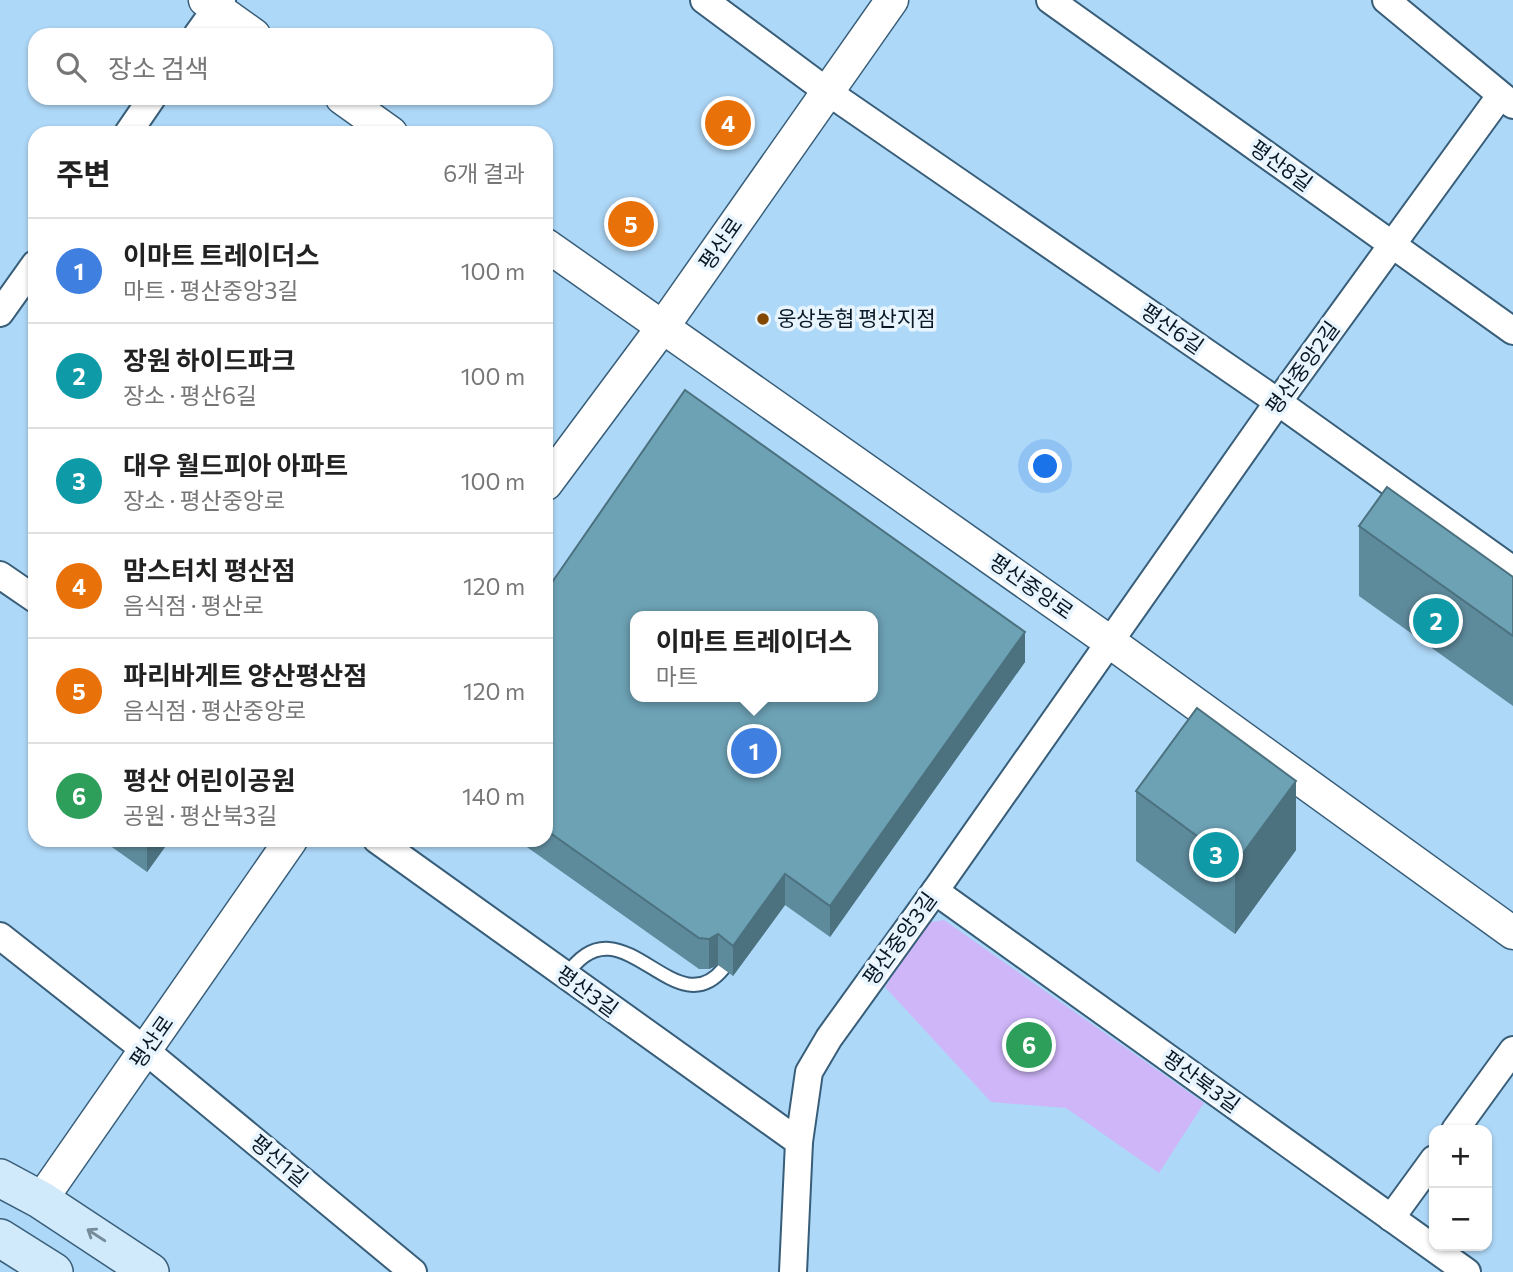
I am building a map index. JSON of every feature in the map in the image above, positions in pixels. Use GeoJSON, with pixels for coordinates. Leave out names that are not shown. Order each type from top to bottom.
{"type":"FeatureCollection","features":[{"type":"Feature","properties":{"kind":"main road"},"geometry":{"type":"LineString","coordinates":[[0,1178],[40,1200],[150,1272]]}},
{"type":"Feature","properties":{"kind":"main road","name":"평산로"},"geometry":{"type":"LineString","coordinates":[[6,1241],[40,1200]]}},
{"type":"Feature","properties":{"kind":"main road"},"geometry":{"type":"LineString","coordinates":[[6,1241],[54,1272]]}},
{"type":"Feature","properties":{"kind":"street","name":"평산6길"},"geometry":{"type":"LineString","coordinates":[[704,0],[828,92],[1278,402],[1513,570]]}},
{"type":"Feature","properties":{"kind":"street","name":"평산로"},"geometry":{"type":"LineString","coordinates":[[553,475],[662,328],[892,0]]}},
{"type":"Feature","properties":{"kind":"street","name":"평산8길"},"geometry":{"type":"LineString","coordinates":[[1050,0],[1513,331]]}},
{"type":"Feature","properties":{"kind":"street"},"geometry":{"type":"LineString","coordinates":[[1386,0],[1506,100]]}},
{"type":"Feature","properties":{"kind":"street"},"geometry":{"type":"LineString","coordinates":[[201,28],[214,3],[245,28]]}},
{"type":"Feature","properties":{"kind":"street","name":"평산중앙2길"},"geometry":{"type":"LineString","coordinates":[[1110,642],[1392,245],[1506,100]]}},
{"type":"Feature","properties":{"kind":"street"},"geometry":{"type":"LineString","coordinates":[[133,126],[147,105]]}},
{"type":"Feature","properties":{"kind":"street"},"geometry":{"type":"LineString","coordinates":[[352,105],[381,126]]}},
{"type":"Feature","properties":{"kind":"street","name":"평산중앙로"},"geometry":{"type":"LineString","coordinates":[[553,249],[1110,642],[1513,933]]}},
{"type":"Feature","properties":{"kind":"street"},"geometry":{"type":"LineString","coordinates":[[0,313],[28,274]]}},
{"type":"Feature","properties":{"kind":"street"},"geometry":{"type":"LineString","coordinates":[[0,575],[28,594]]}},
{"type":"Feature","properties":{"kind":"street","name":"평산중앙3길"},"geometry":{"type":"LineString","coordinates":[[793,1272],[799,1142],[809,1072],[829,1038],[1110,642]]}},
{"type":"Feature","properties":{"kind":"street","name":"평산로"},"geometry":{"type":"LineString","coordinates":[[40,1200],[286,847]]}},
{"type":"Feature","properties":{"kind":"street","name":"평산3길"},"geometry":{"type":"LineString","coordinates":[[387,847],[799,1142]]}},
{"type":"Feature","properties":{"kind":"street","name":"평산북3길"},"geometry":{"type":"LineString","coordinates":[[935,891],[1467,1272]]}},
{"type":"Feature","properties":{"kind":"street","name":"평산1길"},"geometry":{"type":"LineString","coordinates":[[0,936],[146,1051],[413,1272]]}},
{"type":"Feature","properties":{"kind":"street"},"geometry":{"type":"LineString","coordinates":[[1459,1125],[1513,1050]]}},
{"type":"Feature","properties":{"kind":"street"},"geometry":{"type":"LineString","coordinates":[[1391,1218],[1429,1166]]}},
{"type":"Feature","properties":{"kind":"lane"},"geometry":{"type":"LineString","coordinates":[[566,977],[575,962],[598,950],[629,953],[678,984],[700,984],[718,976],[723,969]]}},
{"type":"Feature","properties":{"kind":"shaded area"},"geometry":{"type":"Polygon","coordinates":[[[944,920],[1204,1103],[1159,1173],[1066,1108],[991,1102],[885,987],[926,923],[944,920]]]}},
{"type":"Feature","properties":{"kind":"building"},"geometry":{"type":"Polygon","coordinates":[[[685,390],[1025,632],[830,906],[785,874],[733,946],[718,934],[709,939],[699,938],[553,835],[553,581],[685,390]]]}},
{"type":"Feature","properties":{"kind":"building"},"geometry":{"type":"Polygon","coordinates":[[[1387,487],[1513,577],[1513,636],[1359,526],[1387,487]]]}},
{"type":"Feature","properties":{"kind":"building"},"geometry":{"type":"Polygon","coordinates":[[[1197,708],[1296,781],[1235,864],[1136,791],[1197,708]]]}},
{"type":"Feature","properties":{"kind":"place","name":"맘스터치 평산점"},"geometry":{"type":"Point","coordinates":[728,123]}},
{"type":"Feature","properties":{"kind":"place","name":"파리바게트 양산평산점"},"geometry":{"type":"Point","coordinates":[631,224]}},
{"type":"Feature","properties":{"kind":"place","name":"웅상농협 평산지점"},"geometry":{"type":"Point","coordinates":[763,319]}},
{"type":"Feature","properties":{"kind":"place","name":"장원 하이드파크"},"geometry":{"type":"Point","coordinates":[1436,621]}},
{"type":"Feature","properties":{"kind":"place","name":"이마트 트레이더스"},"geometry":{"type":"Point","coordinates":[754,751]}},
{"type":"Feature","properties":{"kind":"place","name":"대우 월드피아 아파트"},"geometry":{"type":"Point","coordinates":[1216,855]}},
{"type":"Feature","properties":{"kind":"place","name":"평산 어린이공원"},"geometry":{"type":"Point","coordinates":[1029,1045]}}]}
